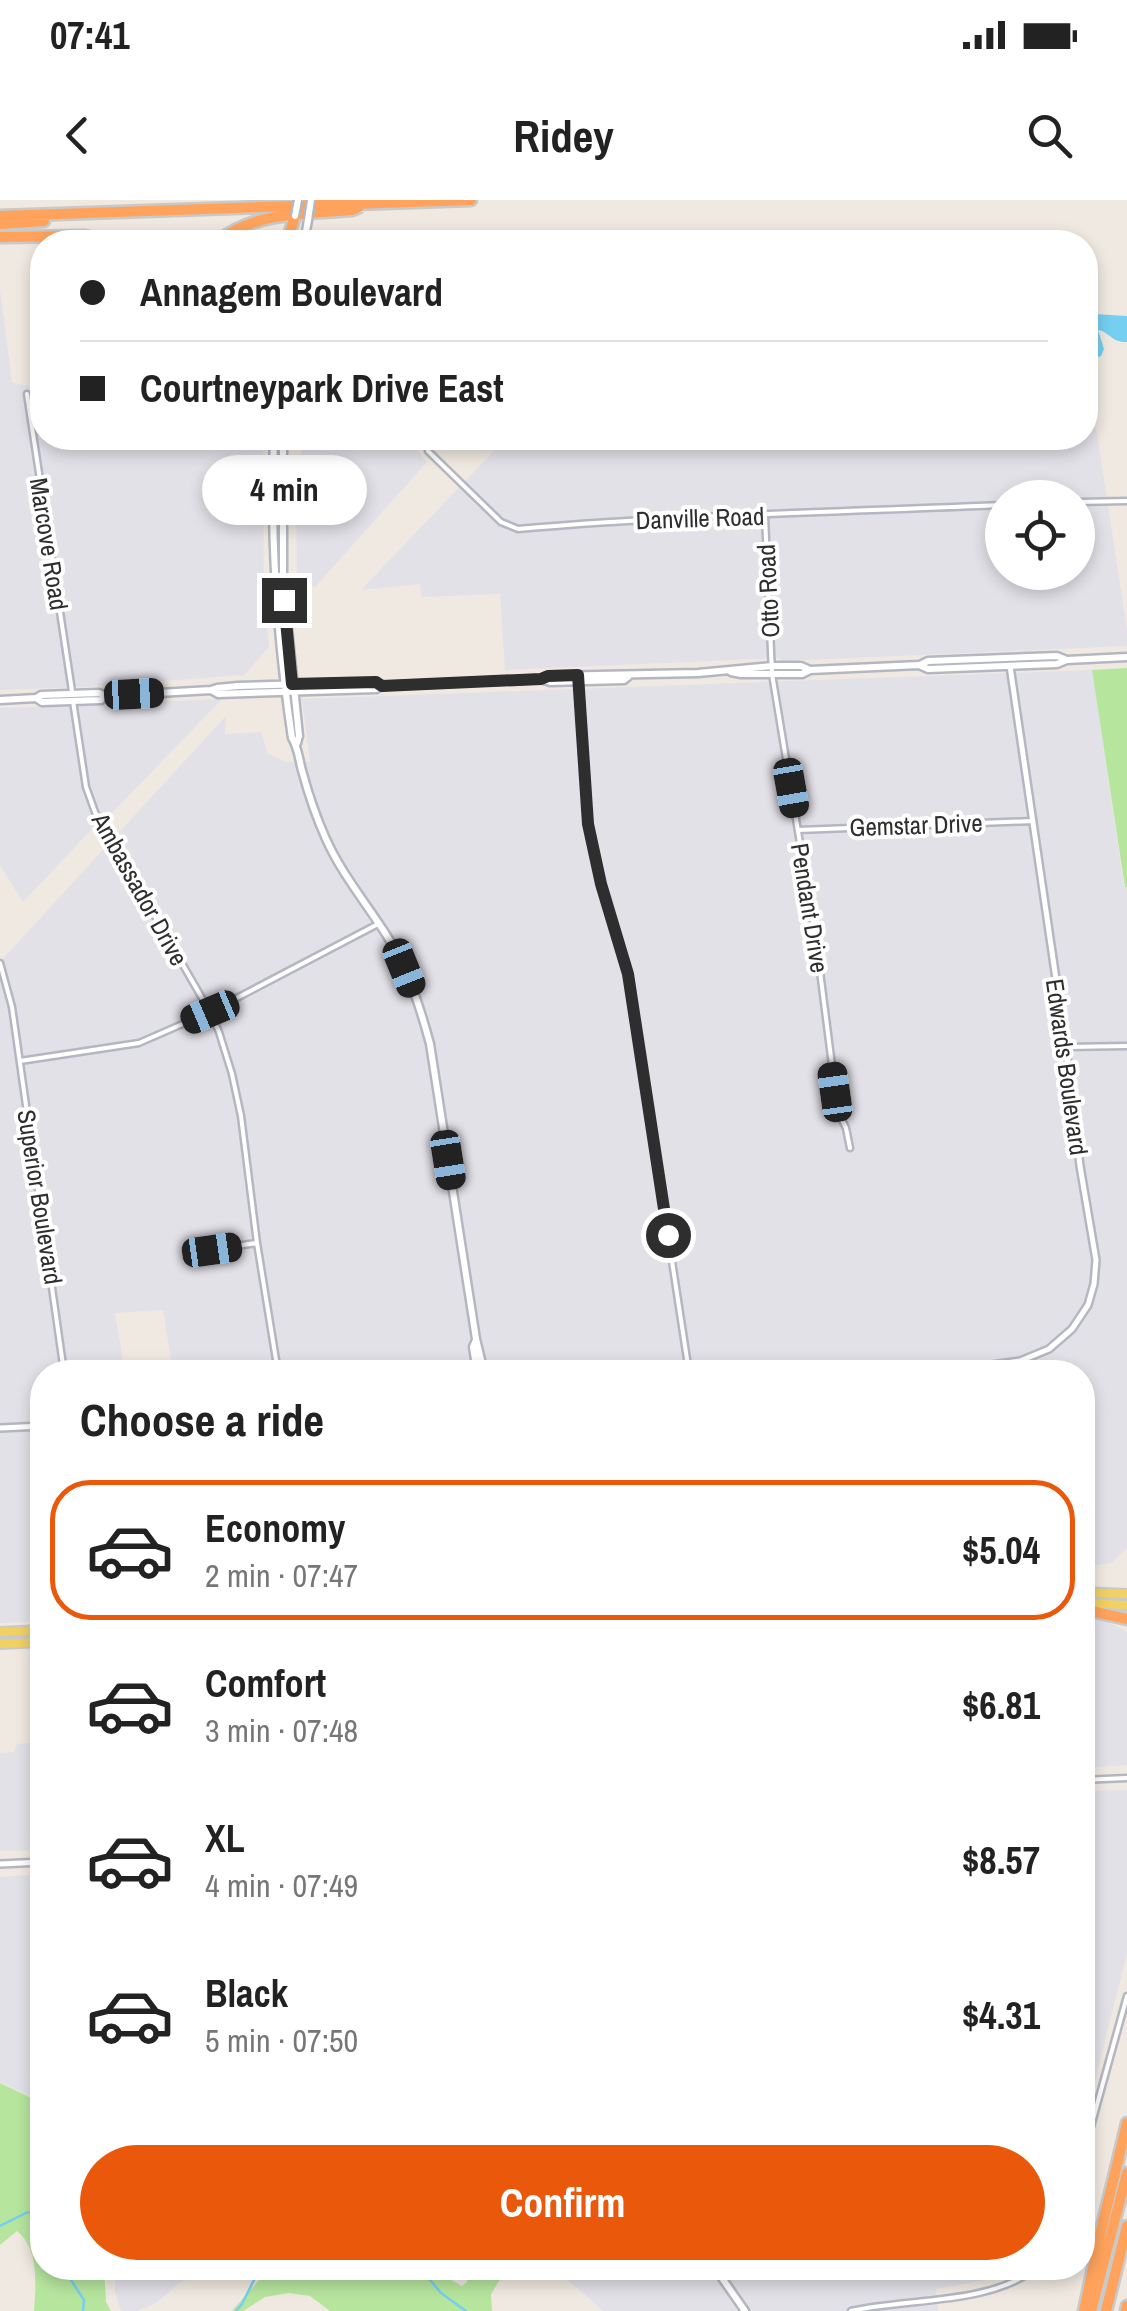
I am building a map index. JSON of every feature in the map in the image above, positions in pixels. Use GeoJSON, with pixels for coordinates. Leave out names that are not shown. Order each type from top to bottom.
{"type":"FeatureCollection","features":[{"type":"Feature","properties":{"kind":"highway"},"geometry":{"type":"LineString","coordinates":[[0,216],[471,200]]}},
{"type":"Feature","properties":{"kind":"highway"},"geometry":{"type":"LineString","coordinates":[[235,230],[266,218],[352,210],[370,203]]}},
{"type":"Feature","properties":{"kind":"highway"},"geometry":{"type":"LineString","coordinates":[[0,224],[66,220],[86,214]]}},
{"type":"Feature","properties":{"kind":"highway"},"geometry":{"type":"LineString","coordinates":[[292,230],[295,216]]}},
{"type":"Feature","properties":{"kind":"highway"},"geometry":{"type":"LineString","coordinates":[[0,237],[30,237]]}},
{"type":"Feature","properties":{"kind":"highway"},"geometry":{"type":"LineString","coordinates":[[1095,1610],[1127,1619]]}},
{"type":"Feature","properties":{"kind":"highway"},"geometry":{"type":"LineString","coordinates":[[1095,2265],[1127,2123]]}},
{"type":"Feature","properties":{"kind":"highway"},"geometry":{"type":"LineString","coordinates":[[1088,2311],[1127,2173]]}},
{"type":"Feature","properties":{"kind":"highway"},"geometry":{"type":"LineString","coordinates":[[1106,2311],[1127,2226]]}},
{"type":"Feature","properties":{"kind":"highway"},"geometry":{"type":"LineString","coordinates":[[1088,2311],[1093,2280]]}},
{"type":"Feature","properties":{"kind":"main road"},"geometry":{"type":"LineString","coordinates":[[295,216],[298,200]]}},
{"type":"Feature","properties":{"kind":"main road"},"geometry":{"type":"LineString","coordinates":[[306,230],[311,200]]}},
{"type":"Feature","properties":{"kind":"main road"},"geometry":{"type":"LineString","coordinates":[[274,450],[274,578],[289,689]]}},
{"type":"Feature","properties":{"kind":"main road"},"geometry":{"type":"LineString","coordinates":[[282,450],[283,578],[292,738],[326,838],[404,968],[419,1004],[430,1044],[479,1360]]}},
{"type":"Feature","properties":{"kind":"main road"},"geometry":{"type":"LineString","coordinates":[[0,700],[41,695],[211,690],[218,694],[289,689],[376,690],[382,686],[740,668],[802,674],[810,670],[919,666],[928,669],[1010,662],[1057,664],[1127,657]]}},
{"type":"Feature","properties":{"kind":"main road"},"geometry":{"type":"LineString","coordinates":[[1095,1593],[1127,1594]]}},
{"type":"Feature","properties":{"kind":"main road"},"geometry":{"type":"LineString","coordinates":[[1095,1605],[1127,1604]]}},
{"type":"Feature","properties":{"kind":"main road"},"geometry":{"type":"LineString","coordinates":[[0,1632],[30,1631]]}},
{"type":"Feature","properties":{"kind":"main road"},"geometry":{"type":"LineString","coordinates":[[0,1644],[30,1643]]}},
{"type":"Feature","properties":{"kind":"main road"},"geometry":{"type":"LineString","coordinates":[[724,2280],[745,2311]]}},
{"type":"Feature","properties":{"kind":"street","name":"Marcove Road"},"geometry":{"type":"LineString","coordinates":[[26,394],[30,420]]}},
{"type":"Feature","properties":{"kind":"street","name":"Marcove Road"},"geometry":{"type":"LineString","coordinates":[[35,450],[72,697]]}},
{"type":"Feature","properties":{"kind":"street","name":"Danville Road"},"geometry":{"type":"LineString","coordinates":[[428,451],[501,522],[518,529],[655,518],[985,506]]}},
{"type":"Feature","properties":{"kind":"street"},"geometry":{"type":"LineString","coordinates":[[1095,501],[1127,500]]}},
{"type":"Feature","properties":{"kind":"street","name":"Otto Road"},"geometry":{"type":"LineString","coordinates":[[765,516],[772,670]]}},
{"type":"Feature","properties":{"kind":"street","name":"Edwards Boulevard"},"geometry":{"type":"LineString","coordinates":[[1010,662],[1096,1260],[1088,1305],[1072,1329],[1049,1349],[1024,1360]]}},
{"type":"Feature","properties":{"kind":"street","name":"Pendant Drive"},"geometry":{"type":"LineString","coordinates":[[772,670],[816,940],[838,1112],[850,1148]]}},
{"type":"Feature","properties":{"kind":"street"},"geometry":{"type":"LineString","coordinates":[[578,678],[588,824],[628,974],[687,1360]]}},
{"type":"Feature","properties":{"kind":"street","name":"Ambassador Drive"},"geometry":{"type":"LineString","coordinates":[[72,697],[86,787],[96,812],[210,1012],[232,1074],[276,1360]]}},
{"type":"Feature","properties":{"kind":"street","name":"Gemstar Drive"},"geometry":{"type":"LineString","coordinates":[[798,830],[1033,821]]}},
{"type":"Feature","properties":{"kind":"street"},"geometry":{"type":"LineString","coordinates":[[20,1061],[139,1043],[210,1012],[378,924]]}},
{"type":"Feature","properties":{"kind":"street","name":"Superior Boulevard"},"geometry":{"type":"LineString","coordinates":[[0,963],[12,1007],[62,1360]]}},
{"type":"Feature","properties":{"kind":"street"},"geometry":{"type":"LineString","coordinates":[[1066,1047],[1127,1046]]}},
{"type":"Feature","properties":{"kind":"street"},"geometry":{"type":"LineString","coordinates":[[192,1252],[258,1243]]}},
{"type":"Feature","properties":{"kind":"street"},"geometry":{"type":"LineString","coordinates":[[0,1428],[30,1427]]}},
{"type":"Feature","properties":{"kind":"street"},"geometry":{"type":"LineString","coordinates":[[1095,1779],[1127,1778]]}},
{"type":"Feature","properties":{"kind":"street"},"geometry":{"type":"LineString","coordinates":[[0,1864],[30,1863]]}},
{"type":"Feature","properties":{"kind":"street"},"geometry":{"type":"LineString","coordinates":[[1095,2112],[1127,1996]]}},
{"type":"Feature","properties":{"kind":"street"},"geometry":{"type":"LineString","coordinates":[[851,2311],[993,2290],[1019,2280]]}},
{"type":"Feature","properties":{"kind":"shaded area"},"geometry":{"type":"Polygon","coordinates":[[[0,290],[12,383],[30,386],[30,450],[263,450],[264,596],[269,647],[244,675],[0,690],[0,290]]]}},
{"type":"Feature","properties":{"kind":"shaded area"},"geometry":{"type":"Polygon","coordinates":[[[1098,440],[1127,646],[505,670],[500,594],[422,597],[420,584],[361,590],[492,450],[1098,450],[1098,440]]]}},
{"type":"Feature","properties":{"kind":"shaded area"},"geometry":{"type":"Polygon","coordinates":[[[301,450],[417,450],[427,462],[315,587],[297,580],[296,493],[301,450]]]}},
{"type":"Feature","properties":{"kind":"shaded area"},"geometry":{"type":"Polygon","coordinates":[[[1092,670],[1127,887],[1127,1548],[1112,1563],[1095,1565],[1095,1360],[171,1360],[163,1310],[115,1313],[123,1360],[30,1360],[30,1622],[0,1623],[0,962],[226,716],[225,734],[261,732],[268,754],[287,762],[310,762],[302,699],[1092,670]]]}},
{"type":"Feature","properties":{"kind":"shaded area"},"geometry":{"type":"Polygon","coordinates":[[[222,699],[23,902],[0,865],[0,708],[222,699]]]}},
{"type":"Feature","properties":{"kind":"shaded area"},"geometry":{"type":"Polygon","coordinates":[[[1095,1619],[1127,1632],[1127,1765],[1095,1767],[1095,1619]]]}},
{"type":"Feature","properties":{"kind":"shaded area"},"geometry":{"type":"Polygon","coordinates":[[[30,1743],[30,1850],[0,1851],[0,1753],[14,1752],[17,1744],[30,1743]]]}},
{"type":"Feature","properties":{"kind":"shaded area"},"geometry":{"type":"Polygon","coordinates":[[[1127,1790],[1127,1953],[1095,2081],[1095,1791],[1127,1790]]]}},
{"type":"Feature","properties":{"kind":"shaded area"},"geometry":{"type":"Polygon","coordinates":[[[30,1875],[30,2096],[0,2082],[0,1877],[30,1875]]]}},
{"type":"Feature","properties":{"kind":"shaded area"},"geometry":{"type":"Polygon","coordinates":[[[115,2280],[188,2280],[137,2311],[121,2311],[115,2280]]]}},
{"type":"Feature","properties":{"kind":"shaded area"},"geometry":{"type":"Polygon","coordinates":[[[568,2280],[986,2280],[936,2289],[938,2311],[604,2311],[568,2280]]]}},
{"type":"Feature","properties":{"kind":"green space"},"geometry":{"type":"Polygon","coordinates":[[[1127,668],[1127,887],[1125,887],[1092,670],[1127,668]]]}},
{"type":"Feature","properties":{"kind":"green space"},"geometry":{"type":"Polygon","coordinates":[[[0,2083],[30,2097],[30,2250],[17,2231],[0,2245],[0,2083]]]}},
{"type":"Feature","properties":{"kind":"green space"},"geometry":{"type":"Polygon","coordinates":[[[35,2280],[105,2280],[106,2302],[111,2311],[34,2311],[35,2280]]]}},
{"type":"Feature","properties":{"kind":"green space"},"geometry":{"type":"Polygon","coordinates":[[[259,2280],[451,2280],[462,2286],[467,2280],[500,2280],[491,2294],[492,2311],[330,2311],[310,2296],[289,2293],[265,2297],[243,2311],[232,2311],[259,2280]]]}},
{"type":"Feature","properties":{"kind":"water"},"geometry":{"type":"Polygon","coordinates":[[[1098,314],[1127,316],[1127,342],[1098,330],[1098,314]]]}},
{"type":"Feature","properties":{"kind":"water"},"geometry":{"type":"Polygon","coordinates":[[[1098,330],[1104,349],[1098,357],[1098,330]]]}},
{"type":"Feature","properties":{"kind":"waterway"},"geometry":{"type":"LineString","coordinates":[[0,2226],[30,2213]]}},
{"type":"Feature","properties":{"kind":"waterway"},"geometry":{"type":"LineString","coordinates":[[71,2280],[84,2300],[83,2311]]}},
{"type":"Feature","properties":{"kind":"waterway"},"geometry":{"type":"LineString","coordinates":[[236,2311],[254,2280]]}},
{"type":"Feature","properties":{"kind":"waterway"},"geometry":{"type":"LineString","coordinates":[[430,2280],[466,2311]]}},
{"type":"Feature","properties":{"kind":"route"},"geometry":{"type":"LineString","coordinates":[[284,600],[292,684],[376,682],[382,686],[578,675],[588,824],[628,974],[668,1235]]}}]}
